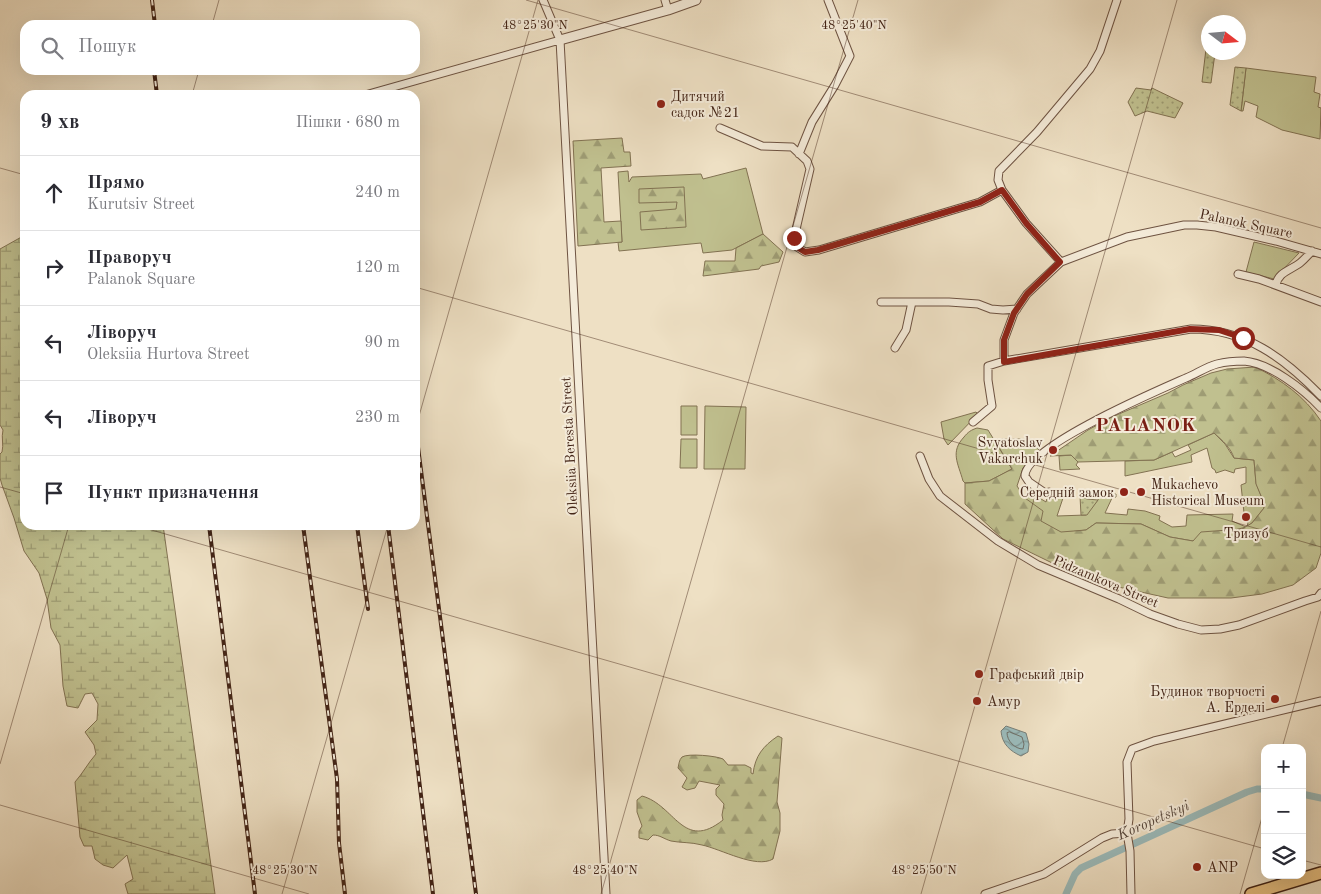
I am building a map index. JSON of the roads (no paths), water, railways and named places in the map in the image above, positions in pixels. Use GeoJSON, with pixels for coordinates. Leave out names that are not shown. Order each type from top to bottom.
{"type":"FeatureCollection","features":[{"type":"Feature","properties":{"kind":"highway"},"geometry":{"type":"LineString","coordinates":[[1251,894],[1321,873]]}},
{"type":"Feature","properties":{"kind":"street","name":"Oleksiia Beresta Street"},"geometry":{"type":"LineString","coordinates":[[543,0],[560,40],[606,894]]}},
{"type":"Feature","properties":{"kind":"street"},"geometry":{"type":"LineString","coordinates":[[665,0],[668,10]]}},
{"type":"Feature","properties":{"kind":"street"},"geometry":{"type":"LineString","coordinates":[[385,90],[668,10],[696,0]]}},
{"type":"Feature","properties":{"kind":"street"},"geometry":{"type":"LineString","coordinates":[[799,154],[812,122],[835,86],[850,56],[828,0]]}},
{"type":"Feature","properties":{"kind":"street"},"geometry":{"type":"LineString","coordinates":[[1060,262],[1026,223],[1002,190],[998,180],[998,171],[1037,132],[1090,69],[1100,50],[1117,0]]}},
{"type":"Feature","properties":{"kind":"street"},"geometry":{"type":"LineString","coordinates":[[720,128],[762,146],[792,147],[807,161],[810,169],[794,238],[797,247],[805,252],[818,250],[980,202],[1002,190]]}},
{"type":"Feature","properties":{"kind":"street","name":"Palanok Square"},"geometry":{"type":"LineString","coordinates":[[1004,362],[1004,340],[1017,309],[1027,294],[1060,262],[1127,237],[1184,225],[1216,227],[1321,254]]}},
{"type":"Feature","properties":{"kind":"street"},"geometry":{"type":"LineString","coordinates":[[1276,285],[1280,275],[1298,265],[1312,251]]}},
{"type":"Feature","properties":{"kind":"street"},"geometry":{"type":"LineString","coordinates":[[1238,274],[1276,285],[1321,302]]}},
{"type":"Feature","properties":{"kind":"street"},"geometry":{"type":"LineString","coordinates":[[882,302],[949,302],[978,304],[991,309],[1017,309]]}},
{"type":"Feature","properties":{"kind":"street"},"geometry":{"type":"LineString","coordinates":[[895,348],[906,330],[912,302]]}},
{"type":"Feature","properties":{"kind":"street"},"geometry":{"type":"LineString","coordinates":[[973,422],[992,406],[988,366],[1190,329],[1209,329],[1232,334],[1267,350],[1321,396]]}},
{"type":"Feature","properties":{"kind":"street"},"geometry":{"type":"LineString","coordinates":[[1049,492],[1045,493],[1029,482],[1025,476],[1026,470],[1040,455],[1090,423],[1217,364],[1242,361],[1264,366],[1295,386],[1321,408]]}},
{"type":"Feature","properties":{"kind":"street","name":"Pidzamkova Street"},"geometry":{"type":"LineString","coordinates":[[920,456],[929,479],[940,496],[998,541],[1038,565],[1150,614],[1178,624],[1201,630],[1220,629],[1239,625],[1320,595]]}},
{"type":"Feature","properties":{"kind":"street"},"geometry":{"type":"LineString","coordinates":[[1131,894],[1127,762],[1132,749],[1154,741],[1321,701]]}},
{"type":"Feature","properties":{"kind":"street"},"geometry":{"type":"LineString","coordinates":[[985,894],[1044,874],[1102,838],[1112,834],[1128,836]]}},
{"type":"Feature","properties":{"kind":"water"},"geometry":{"type":"Polygon","coordinates":[[[1006,726],[1026,733],[1029,744],[1028,752],[1021,756],[1007,746],[1001,731],[1006,726]]]}},
{"type":"Feature","properties":{"kind":"waterway","name":"Koropetskyi"},"geometry":{"type":"LineString","coordinates":[[1066,894],[1075,874],[1081,868],[1247,792],[1261,789]]}},
{"type":"Feature","properties":{"kind":"waterway","name":"Koropetskyi"},"geometry":{"type":"LineString","coordinates":[[1306,795],[1321,798]]}},
{"type":"Feature","properties":{"kind":"railway"},"geometry":{"type":"LineString","coordinates":[[152,0],[154,20]]}},
{"type":"Feature","properties":{"kind":"railway"},"geometry":{"type":"LineString","coordinates":[[155,75],[156,90]]}},
{"type":"Feature","properties":{"kind":"railway"},"geometry":{"type":"LineString","coordinates":[[420,463],[476,894]]}},
{"type":"Feature","properties":{"kind":"railway"},"geometry":{"type":"LineString","coordinates":[[210,530],[255,894]]}},
{"type":"Feature","properties":{"kind":"railway"},"geometry":{"type":"LineString","coordinates":[[304,530],[337,779],[339,843],[345,894]]}},
{"type":"Feature","properties":{"kind":"railway"},"geometry":{"type":"LineString","coordinates":[[358,530],[368,609]]}},
{"type":"Feature","properties":{"kind":"railway"},"geometry":{"type":"LineString","coordinates":[[389,530],[433,894]]}},
{"type":"Feature","properties":{"kind":"place","name":"Дитячий садок №21"},"geometry":{"type":"Point","coordinates":[661,104]}},
{"type":"Feature","properties":{"kind":"place","name":"Svyatoslav Vakarchuk"},"geometry":{"type":"Point","coordinates":[1053,450]}},
{"type":"Feature","properties":{"kind":"place","name":"Середній замок"},"geometry":{"type":"Point","coordinates":[1124,492]}},
{"type":"Feature","properties":{"kind":"place","name":"Mukachevo Historical Museum"},"geometry":{"type":"Point","coordinates":[1141,492]}},
{"type":"Feature","properties":{"kind":"place","name":"Тризуб"},"geometry":{"type":"Point","coordinates":[1246,517]}},
{"type":"Feature","properties":{"kind":"place","name":"Графський двір"},"geometry":{"type":"Point","coordinates":[979,674]}},
{"type":"Feature","properties":{"kind":"place","name":"Будинок творчості А. Ерделі"},"geometry":{"type":"Point","coordinates":[1275,699]}},
{"type":"Feature","properties":{"kind":"place","name":"Амур"},"geometry":{"type":"Point","coordinates":[977,701]}},
{"type":"Feature","properties":{"kind":"place","name":"ANP"},"geometry":{"type":"Point","coordinates":[1197,867]}},
{"type":"Feature","properties":{"kind":"district","name":"PALANOK"},"geometry":{"type":"Point","coordinates":[1146,424]}}]}
